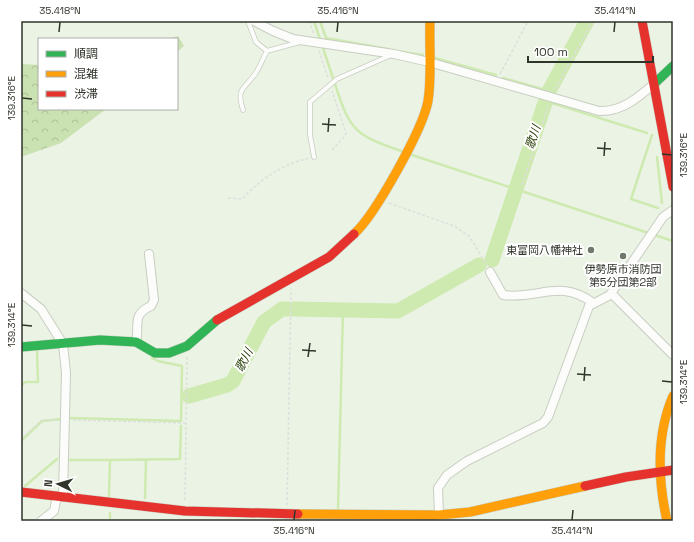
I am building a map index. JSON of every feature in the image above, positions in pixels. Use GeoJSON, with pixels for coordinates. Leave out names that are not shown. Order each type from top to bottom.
{"type":"FeatureCollection","features":[{"type":"Feature","properties":{"kind":"street"},"geometry":{"type":"LineString","coordinates":[[254,21],[273,31],[304,41],[394,54],[429,62],[587,109],[605,111],[625,105],[638,98],[673,66]]}},
{"type":"Feature","properties":{"kind":"street"},"geometry":{"type":"LineString","coordinates":[[21,347],[100,340],[136,342],[155,353],[169,353],[187,346],[217,320],[329,257],[358,231],[379,200],[408,150],[424,116],[428,100],[430,21]]}},
{"type":"Feature","properties":{"kind":"street"},"geometry":{"type":"LineString","coordinates":[[642,21],[655,83],[673,188]]}},
{"type":"Feature","properties":{"kind":"street"},"geometry":{"type":"LineString","coordinates":[[440,518],[438,488],[447,475],[467,461],[543,423],[554,403],[589,306],[600,301],[611,293],[665,214],[673,210]]}},
{"type":"Feature","properties":{"kind":"street"},"geometry":{"type":"LineString","coordinates":[[136,342],[137,318],[142,310],[152,306],[154,300],[149,254]]}},
{"type":"Feature","properties":{"kind":"street"},"geometry":{"type":"LineString","coordinates":[[490,272],[503,295],[515,297],[561,290],[574,292],[594,303]]}},
{"type":"Feature","properties":{"kind":"street"},"geometry":{"type":"LineString","coordinates":[[21,293],[41,309],[63,344],[66,373],[65,420],[60,497],[54,511],[41,521]]}},
{"type":"Feature","properties":{"kind":"street"},"geometry":{"type":"LineString","coordinates":[[611,293],[673,355]]}},
{"type":"Feature","properties":{"kind":"street"},"geometry":{"type":"LineString","coordinates":[[667,521],[663,505],[662,426],[665,414],[673,396]]}},
{"type":"Feature","properties":{"kind":"street"},"geometry":{"type":"LineString","coordinates":[[21,492],[184,511],[288,518],[440,518],[626,477],[673,469]]}},
{"type":"Feature","properties":{"kind":"lane"},"geometry":{"type":"LineString","coordinates":[[248,21],[256,42],[267,51]]}},
{"type":"Feature","properties":{"kind":"lane"},"geometry":{"type":"LineString","coordinates":[[243,110],[240,95],[241,88],[255,74],[267,51],[304,41]]}},
{"type":"Feature","properties":{"kind":"lane"},"geometry":{"type":"LineString","coordinates":[[314,157],[310,135],[310,102],[337,79],[394,54]]}},
{"type":"Feature","properties":{"kind":"path"},"geometry":{"type":"LineString","coordinates":[[496,81],[528,21]]}},
{"type":"Feature","properties":{"kind":"path"},"geometry":{"type":"LineString","coordinates":[[228,198],[242,199],[274,172],[290,163],[314,157]]}},
{"type":"Feature","properties":{"kind":"path"},"geometry":{"type":"LineString","coordinates":[[379,200],[454,226],[468,236],[482,256],[490,272]]}},
{"type":"Feature","properties":{"kind":"path"},"geometry":{"type":"LineString","coordinates":[[288,518],[291,279]]}},
{"type":"Feature","properties":{"kind":"path"},"geometry":{"type":"LineString","coordinates":[[184,511],[187,346]]}},
{"type":"Feature","properties":{"kind":"path"},"geometry":{"type":"LineString","coordinates":[[21,439],[42,420],[185,423]]}},
{"type":"Feature","properties":{"kind":"green space"},"geometry":{"type":"Polygon","coordinates":[[[178,36],[184,46],[178,51],[178,38],[172,38],[178,36]]]}},
{"type":"Feature","properties":{"kind":"green space"},"geometry":{"type":"Polygon","coordinates":[[[21,62],[23,64],[38,65],[38,110],[105,110],[61,143],[21,157],[21,62]]]}},
{"type":"Feature","properties":{"kind":"waterway"},"geometry":{"type":"LineString","coordinates":[[314,21],[333,78]]}},
{"type":"Feature","properties":{"kind":"waterway"},"geometry":{"type":"LineString","coordinates":[[320,21],[326,38],[388,49]]}},
{"type":"Feature","properties":{"kind":"waterway","name":"歌川"},"geometry":{"type":"LineString","coordinates":[[492,260],[549,91],[587,21]]}},
{"type":"Feature","properties":{"kind":"waterway"},"geometry":{"type":"LineString","coordinates":[[397,51],[423,55]]}},
{"type":"Feature","properties":{"kind":"waterway"},"geometry":{"type":"LineString","coordinates":[[435,58],[496,75]]}},
{"type":"Feature","properties":{"kind":"waterway"},"geometry":{"type":"LineString","coordinates":[[503,78],[549,91]]}},
{"type":"Feature","properties":{"kind":"waterway"},"geometry":{"type":"LineString","coordinates":[[335,84],[345,112],[350,122],[356,129],[373,140],[401,151]]}},
{"type":"Feature","properties":{"kind":"waterway"},"geometry":{"type":"LineString","coordinates":[[552,103],[647,133]]}},
{"type":"Feature","properties":{"kind":"waterway"},"geometry":{"type":"LineString","coordinates":[[652,135],[631,199],[658,208]]}},
{"type":"Feature","properties":{"kind":"waterway"},"geometry":{"type":"LineString","coordinates":[[409,154],[673,241]]}},
{"type":"Feature","properties":{"kind":"waterway"},"geometry":{"type":"LineString","coordinates":[[657,157],[662,203]]}},
{"type":"Feature","properties":{"kind":"waterway","name":"歌川"},"geometry":{"type":"LineString","coordinates":[[292,309],[398,311],[479,265]]}},
{"type":"Feature","properties":{"kind":"waterway","name":"歌川"},"geometry":{"type":"LineString","coordinates":[[189,396],[227,385],[233,381],[264,322],[282,309],[288,309]]}},
{"type":"Feature","properties":{"kind":"waterway"},"geometry":{"type":"LineString","coordinates":[[338,508],[343,310]]}},
{"type":"Feature","properties":{"kind":"waterway"},"geometry":{"type":"LineString","coordinates":[[21,386],[25,382],[38,382],[37,350]]}},
{"type":"Feature","properties":{"kind":"waterway"},"geometry":{"type":"LineString","coordinates":[[21,441],[42,421],[72,418],[181,421],[182,366],[158,361],[152,358]]}},
{"type":"Feature","properties":{"kind":"waterway","name":"歌川"},"geometry":{"type":"LineString","coordinates":[[109,496],[110,460],[180,459],[181,426]]}},
{"type":"Feature","properties":{"kind":"waterway"},"geometry":{"type":"LineString","coordinates":[[25,486],[57,459]]}},
{"type":"Feature","properties":{"kind":"waterway"},"geometry":{"type":"LineString","coordinates":[[69,460],[110,460]]}},
{"type":"Feature","properties":{"kind":"waterway"},"geometry":{"type":"LineString","coordinates":[[145,498],[146,460]]}},
{"type":"Feature","properties":{"kind":"waterway","name":"歌川"},"geometry":{"type":"LineString","coordinates":[[110,513],[110,521]]}},
{"type":"Feature","properties":{"kind":"traffic: fast"},"geometry":{"type":"LineString","coordinates":[[655,83],[673,66]]}},
{"type":"Feature","properties":{"kind":"traffic: fast"},"geometry":{"type":"LineString","coordinates":[[21,347],[100,340],[136,342],[155,353],[169,353],[187,346],[217,320]]}},
{"type":"Feature","properties":{"kind":"traffic: slow"},"geometry":{"type":"LineString","coordinates":[[354,234],[374,209],[397,171],[424,114],[428,101],[430,82],[430,21]]}},
{"type":"Feature","properties":{"kind":"traffic: slow"},"geometry":{"type":"LineString","coordinates":[[667,521],[660,474],[660,458],[661,442],[667,411],[673,396]]}},
{"type":"Feature","properties":{"kind":"traffic: slow"},"geometry":{"type":"LineString","coordinates":[[298,514],[439,515],[470,512],[585,486]]}},
{"type":"Feature","properties":{"kind":"traffic: jam"},"geometry":{"type":"LineString","coordinates":[[642,21],[673,187]]}},
{"type":"Feature","properties":{"kind":"traffic: jam"},"geometry":{"type":"LineString","coordinates":[[217,320],[329,257],[354,234]]}},
{"type":"Feature","properties":{"kind":"traffic: jam"},"geometry":{"type":"LineString","coordinates":[[585,486],[626,477],[673,470]]}},
{"type":"Feature","properties":{"kind":"traffic: jam"},"geometry":{"type":"LineString","coordinates":[[21,492],[185,511],[298,514]]}},
{"type":"Feature","properties":{"kind":"place","name":"東富岡八幡神社"},"geometry":{"type":"Point","coordinates":[591,250]}},
{"type":"Feature","properties":{"kind":"place","name":"伊勢原市消防団 第5分団第2部"},"geometry":{"type":"Point","coordinates":[623,256]}}]}
